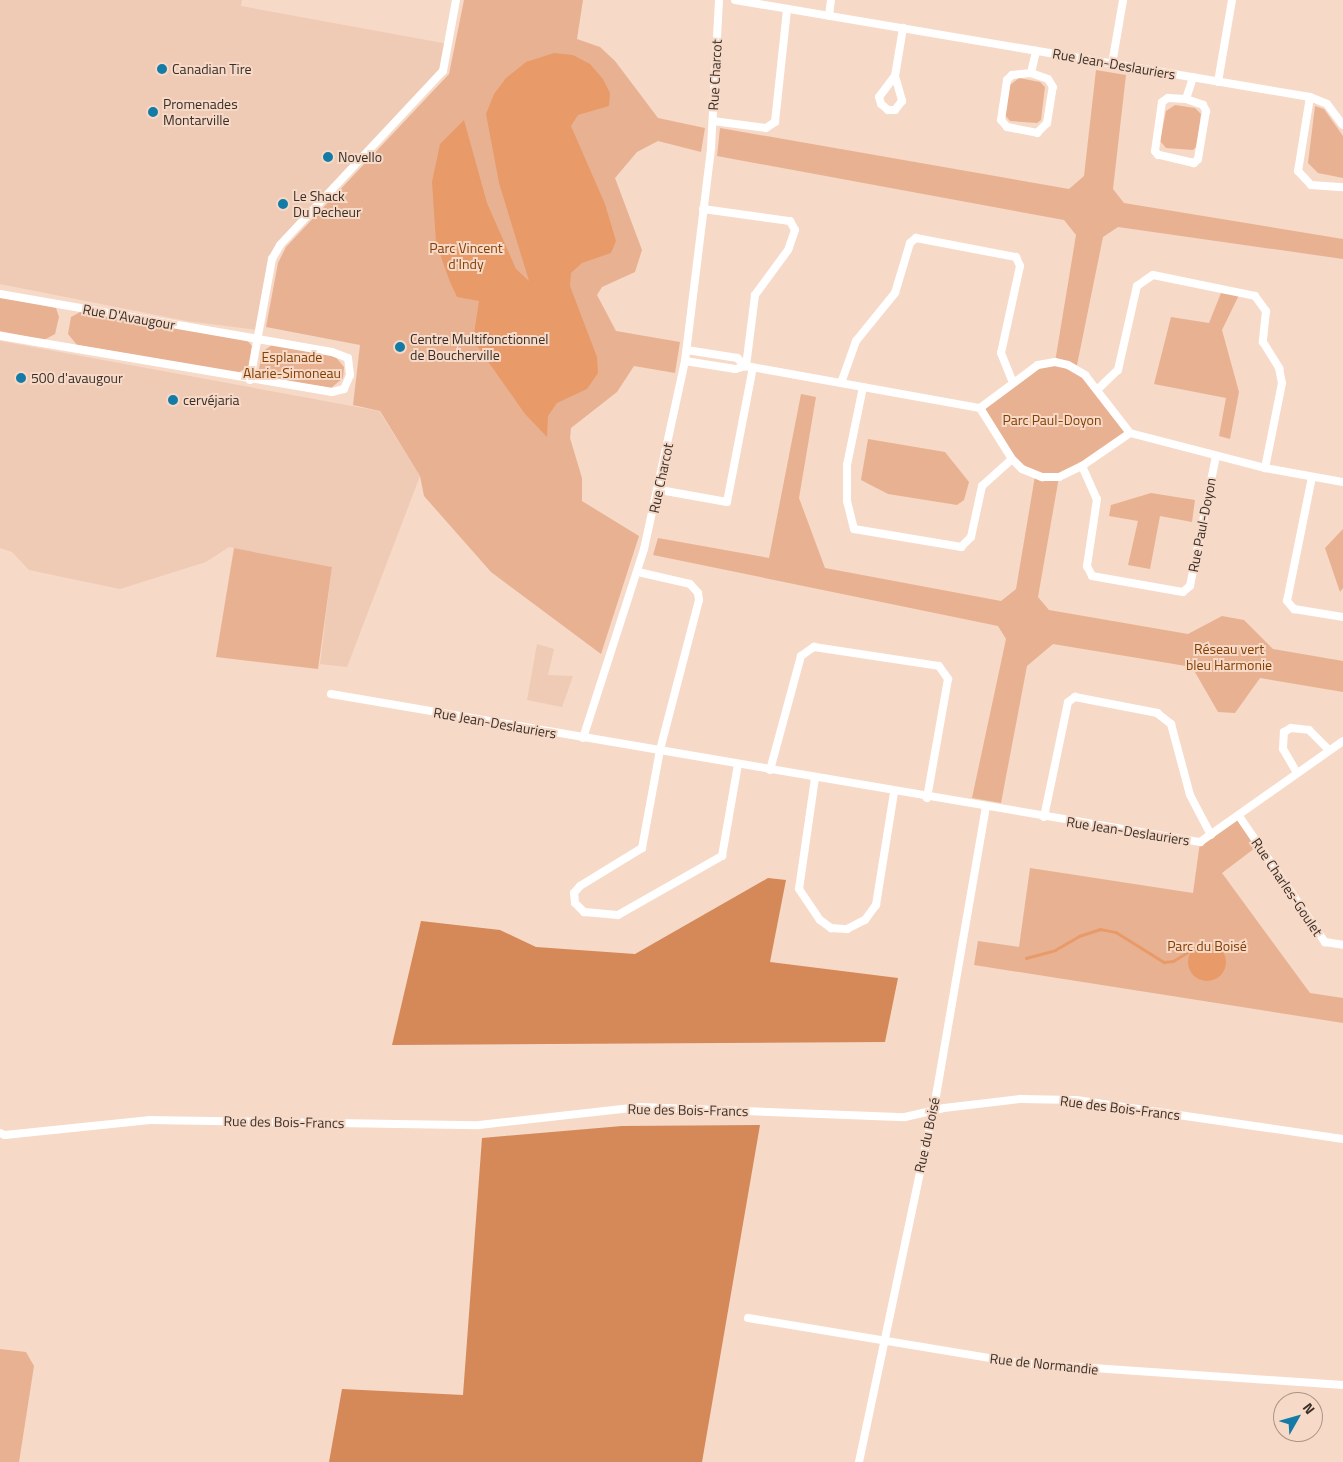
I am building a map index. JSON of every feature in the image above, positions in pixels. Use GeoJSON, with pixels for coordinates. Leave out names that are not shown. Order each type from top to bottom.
{"type":"FeatureCollection","features":[{"type":"Feature","properties":{"kind":"street"},"geometry":{"type":"LineString","coordinates":[[0,336],[250,380],[272,260],[280,244],[443,70],[456,0]]}},
{"type":"Feature","properties":{"kind":"street","name":"Rue Charcot"},"geometry":{"type":"LineString","coordinates":[[582,738],[638,572],[660,490],[687,350],[712,121],[719,0]]}},
{"type":"Feature","properties":{"kind":"street","name":"Rue Jean-Deslauriers"},"geometry":{"type":"LineString","coordinates":[[735,0],[1310,97],[1327,104],[1343,125]]}},
{"type":"Feature","properties":{"kind":"street"},"geometry":{"type":"LineString","coordinates":[[829,16],[831,0]]}},
{"type":"Feature","properties":{"kind":"street"},"geometry":{"type":"LineString","coordinates":[[1112,64],[1123,0]]}},
{"type":"Feature","properties":{"kind":"street"},"geometry":{"type":"LineString","coordinates":[[1218,82],[1232,0]]}},
{"type":"Feature","properties":{"kind":"street"},"geometry":{"type":"LineString","coordinates":[[712,121],[766,128],[775,122],[788,9]]}},
{"type":"Feature","properties":{"kind":"street"},"geometry":{"type":"LineString","coordinates":[[895,76],[903,28]]}},
{"type":"Feature","properties":{"kind":"street","name":"Rue Jean-Deslauriers"},"geometry":{"type":"LineString","coordinates":[[1031,73],[1036,51]]}},
{"type":"Feature","properties":{"kind":"street","name":"Rue Jean-Deslauriers"},"geometry":{"type":"LineString","coordinates":[[1031,73],[1048,79],[1053,87],[1047,123],[1037,133],[1007,127],[1001,120],[1007,80],[1012,75],[1031,73]]}},
{"type":"Feature","properties":{"kind":"street","name":"Rue Jean-Deslauriers"},"geometry":{"type":"LineString","coordinates":[[1186,99],[1193,77]]}},
{"type":"Feature","properties":{"kind":"street"},"geometry":{"type":"LineString","coordinates":[[1310,97],[1298,171],[1311,185],[1343,187]]}},
{"type":"Feature","properties":{"kind":"street","name":"Rue Jean-Deslauriers"},"geometry":{"type":"LineString","coordinates":[[1168,98],[1186,99],[1203,105],[1206,111],[1198,159],[1194,163],[1158,155],[1155,151],[1162,102],[1168,98]]}},
{"type":"Feature","properties":{"kind":"street"},"geometry":{"type":"LineString","coordinates":[[660,490],[727,502],[749,366],[755,295],[788,250],[794,230],[790,221],[703,209]]}},
{"type":"Feature","properties":{"kind":"street"},"geometry":{"type":"LineString","coordinates":[[841,383],[856,341],[895,293],[910,243],[916,238],[1016,257],[1020,266],[1001,353],[1012,383]]}},
{"type":"Feature","properties":{"kind":"street"},"geometry":{"type":"LineString","coordinates":[[1098,389],[1118,370],[1137,286],[1152,275],[1255,296],[1266,311],[1262,342],[1279,368],[1282,383],[1265,468]]}},
{"type":"Feature","properties":{"kind":"street","name":"Rue D'Avaugour"},"geometry":{"type":"LineString","coordinates":[[0,294],[343,355],[349,361],[350,375],[346,386],[335,392],[250,380]]}},
{"type":"Feature","properties":{"kind":"street"},"geometry":{"type":"LineString","coordinates":[[687,350],[737,358],[749,366]]}},
{"type":"Feature","properties":{"kind":"street"},"geometry":{"type":"LineString","coordinates":[[685,360],[735,369],[749,366],[980,408],[1012,459],[1022,469],[1042,477],[1058,477],[1082,466],[1130,433]]}},
{"type":"Feature","properties":{"kind":"street"},"geometry":{"type":"LineString","coordinates":[[980,408],[1038,364],[1055,362],[1076,369],[1098,389],[1130,433],[1265,468],[1343,482]]}},
{"type":"Feature","properties":{"kind":"street"},"geometry":{"type":"LineString","coordinates":[[863,387],[847,465],[847,501],[854,529],[961,547],[971,537],[982,486],[1012,459]]}},
{"type":"Feature","properties":{"kind":"street","name":"Rue Paul-Doyon"},"geometry":{"type":"LineString","coordinates":[[1082,466],[1097,499],[1087,566],[1092,576],[1183,592],[1190,586],[1216,456]]}},
{"type":"Feature","properties":{"kind":"street"},"geometry":{"type":"LineString","coordinates":[[1312,477],[1287,601],[1294,609],[1343,617]]}},
{"type":"Feature","properties":{"kind":"street"},"geometry":{"type":"LineString","coordinates":[[638,572],[690,584],[698,594],[660,750],[642,848],[580,886],[574,893],[575,903],[584,912],[618,915],[722,856],[738,764]]}},
{"type":"Feature","properties":{"kind":"street"},"geometry":{"type":"LineString","coordinates":[[770,770],[801,656],[814,647],[939,666],[948,679],[927,798]]}},
{"type":"Feature","properties":{"kind":"street","name":"Rue Jean-Deslauriers"},"geometry":{"type":"LineString","coordinates":[[331,694],[1044,818],[1200,842],[1343,741]]}},
{"type":"Feature","properties":{"kind":"street","name":"Rue Jean-Deslauriers"},"geometry":{"type":"LineString","coordinates":[[1044,818],[1068,702],[1075,697],[1157,713],[1171,724],[1190,795],[1211,835]]}},
{"type":"Feature","properties":{"kind":"street"},"geometry":{"type":"LineString","coordinates":[[1297,773],[1284,749],[1284,732],[1291,728],[1309,730],[1329,750]]}},
{"type":"Feature","properties":{"kind":"street"},"geometry":{"type":"LineString","coordinates":[[815,778],[799,889],[820,920],[831,928],[847,929],[865,920],[876,905],[894,792]]}},
{"type":"Feature","properties":{"kind":"street","name":"Rue du Boisé"},"geometry":{"type":"LineString","coordinates":[[859,1462],[933,1111],[986,807]]}},
{"type":"Feature","properties":{"kind":"street","name":"Rue Charles-Goulet"},"geometry":{"type":"LineString","coordinates":[[1239,816],[1325,942],[1343,945]]}},
{"type":"Feature","properties":{"kind":"street","name":"Rue des Bois-Francs"},"geometry":{"type":"LineString","coordinates":[[0,1132],[5,1135],[150,1120],[479,1125],[640,1107],[883,1117],[916,1116],[933,1111],[1020,1099],[1076,1100],[1343,1139]]}},
{"type":"Feature","properties":{"kind":"street","name":"Rue de Normandie"},"geometry":{"type":"LineString","coordinates":[[748,1318],[883,1342],[1020,1363],[1343,1385]]}},
{"type":"Feature","properties":{"kind":"shaded area"},"geometry":{"type":"Polygon","coordinates":[[[0,0],[242,0],[241,6],[448,44],[443,71],[272,260],[259,330],[187,321],[0,284],[0,0]]]}},
{"type":"Feature","properties":{"kind":"shaded area"},"geometry":{"type":"Polygon","coordinates":[[[554,53],[573,55],[590,64],[603,79],[610,93],[609,106],[578,115],[571,126],[605,204],[616,241],[611,253],[582,263],[571,273],[570,286],[597,357],[598,373],[587,389],[557,403],[548,416],[547,437],[525,414],[473,340],[479,301],[457,297],[450,282],[436,243],[432,182],[440,144],[464,120],[487,203],[516,269],[529,281],[499,183],[486,114],[494,94],[506,78],[526,62],[554,53]]]}},
{"type":"Feature","properties":{"kind":"shaded area"},"geometry":{"type":"Polygon","coordinates":[[[0,341],[379,411],[420,476],[347,667],[320,664],[332,567],[229,547],[206,562],[120,589],[29,570],[12,552],[0,548],[0,341]]]}},
{"type":"Feature","properties":{"kind":"shaded area"},"geometry":{"type":"Polygon","coordinates":[[[537,644],[554,649],[548,675],[573,676],[562,707],[527,700],[537,644]]]}},
{"type":"Feature","properties":{"kind":"shaded area"},"geometry":{"type":"Polygon","coordinates":[[[768,878],[786,880],[770,962],[898,978],[885,1042],[392,1045],[421,921],[500,930],[536,947],[635,954],[768,878]]]}},
{"type":"Feature","properties":{"kind":"shaded area"},"geometry":{"type":"Polygon","coordinates":[[[1207,943],[1220,949],[1226,962],[1220,975],[1207,981],[1194,975],[1188,962],[1194,949],[1207,943]]]}},
{"type":"Feature","properties":{"kind":"shaded area"},"geometry":{"type":"Polygon","coordinates":[[[760,1125],[702,1462],[329,1462],[342,1389],[463,1395],[482,1138],[622,1126],[760,1125]]]}},
{"type":"Feature","properties":{"kind":"green space","name":"Parc Vincent d'Indy"},"geometry":{"type":"Polygon","coordinates":[[[464,0],[583,0],[577,39],[600,47],[615,61],[658,118],[705,128],[701,152],[658,141],[637,152],[615,178],[642,250],[635,272],[602,287],[597,295],[616,331],[680,342],[675,373],[634,366],[617,392],[571,428],[570,438],[582,478],[582,501],[639,536],[601,654],[491,572],[424,496],[420,476],[380,411],[353,405],[360,345],[266,327],[278,263],[286,247],[449,74],[464,0]]]}},
{"type":"Feature","properties":{"kind":"green space"},"geometry":{"type":"Polygon","coordinates":[[[1096,70],[1126,75],[1113,189],[1124,203],[1343,239],[1343,259],[1118,227],[1103,237],[1076,370],[1130,433],[1059,477],[1038,597],[1049,610],[1188,634],[1222,616],[1244,620],[1273,649],[1343,661],[1343,692],[1260,678],[1235,713],[1218,712],[1192,667],[1053,644],[1027,666],[1001,803],[972,798],[1006,639],[998,626],[653,555],[658,538],[769,558],[801,394],[816,397],[799,498],[825,568],[1001,601],[1016,589],[1035,476],[1022,469],[980,408],[1038,365],[1055,362],[1076,235],[1064,220],[717,156],[720,128],[1069,189],[1084,176],[1096,70]]]}},
{"type":"Feature","properties":{"kind":"green space"},"geometry":{"type":"Polygon","coordinates":[[[1019,78],[1040,82],[1045,87],[1041,120],[1037,123],[1010,121],[1005,115],[1010,85],[1019,78]]]}},
{"type":"Feature","properties":{"kind":"green space"},"geometry":{"type":"Polygon","coordinates":[[[1175,105],[1195,108],[1201,114],[1197,146],[1193,150],[1166,148],[1160,141],[1166,111],[1175,105]]]}},
{"type":"Feature","properties":{"kind":"green space"},"geometry":{"type":"Polygon","coordinates":[[[1315,106],[1324,109],[1343,136],[1343,178],[1318,173],[1308,163],[1315,106]]]}},
{"type":"Feature","properties":{"kind":"green space"},"geometry":{"type":"Polygon","coordinates":[[[1221,293],[1239,295],[1222,330],[1239,392],[1230,439],[1219,436],[1226,398],[1154,384],[1171,317],[1209,323],[1221,293]]]}},
{"type":"Feature","properties":{"kind":"green space"},"geometry":{"type":"Polygon","coordinates":[[[0,296],[56,308],[59,317],[55,334],[44,340],[0,331],[0,296]]]}},
{"type":"Feature","properties":{"kind":"green space","name":"Esplanade Alarie-Simoneau"},"geometry":{"type":"Polygon","coordinates":[[[82,311],[246,339],[252,346],[249,366],[238,373],[77,345],[68,334],[71,317],[82,311]]]}},
{"type":"Feature","properties":{"kind":"green space","name":"Esplanade Alarie-Simoneau"},"geometry":{"type":"Polygon","coordinates":[[[272,345],[334,355],[344,367],[343,378],[331,388],[264,377],[259,369],[262,352],[272,345]]]}},
{"type":"Feature","properties":{"kind":"green space"},"geometry":{"type":"Polygon","coordinates":[[[868,439],[945,452],[969,482],[964,500],[957,505],[888,494],[861,480],[868,439]]]}},
{"type":"Feature","properties":{"kind":"green space"},"geometry":{"type":"Polygon","coordinates":[[[1151,493],[1195,500],[1192,522],[1160,516],[1150,569],[1128,565],[1138,521],[1109,516],[1111,505],[1151,493]]]}},
{"type":"Feature","properties":{"kind":"green space"},"geometry":{"type":"Polygon","coordinates":[[[1343,529],[1343,588],[1340,592],[1325,548],[1343,529]]]}},
{"type":"Feature","properties":{"kind":"green space"},"geometry":{"type":"Polygon","coordinates":[[[234,548],[332,567],[318,669],[216,657],[234,548]]]}},
{"type":"Feature","properties":{"kind":"green space","name":"Parc du Boisé"},"geometry":{"type":"Polygon","coordinates":[[[1239,816],[1259,845],[1222,873],[1310,993],[1343,998],[1343,1023],[974,965],[978,941],[1019,947],[1030,868],[1193,893],[1200,842],[1239,816]]]}},
{"type":"Feature","properties":{"kind":"green space"},"geometry":{"type":"Polygon","coordinates":[[[0,1349],[26,1352],[34,1366],[19,1462],[0,1462],[0,1349]]]}},
{"type":"Feature","properties":{"kind":"waterway"},"geometry":{"type":"LineString","coordinates":[[1026,958],[1055,950],[1079,936],[1100,929],[1116,932],[1164,962],[1173,961],[1195,948]]}},
{"type":"Feature","properties":{"kind":"place","name":"Canadian Tire"},"geometry":{"type":"Point","coordinates":[162,69]}},
{"type":"Feature","properties":{"kind":"place","name":"Promenades Montarville"},"geometry":{"type":"Point","coordinates":[153,112]}},
{"type":"Feature","properties":{"kind":"place","name":"Novello"},"geometry":{"type":"Point","coordinates":[328,157]}},
{"type":"Feature","properties":{"kind":"place","name":"Le Shack Du Pecheur"},"geometry":{"type":"Point","coordinates":[283,204]}},
{"type":"Feature","properties":{"kind":"place","name":"Centre Multifonctionnel de Boucherville"},"geometry":{"type":"Point","coordinates":[400,347]}},
{"type":"Feature","properties":{"kind":"place","name":"500 d'avaugour"},"geometry":{"type":"Point","coordinates":[21,378]}},
{"type":"Feature","properties":{"kind":"place","name":"cervéjaria"},"geometry":{"type":"Point","coordinates":[173,400]}},
{"type":"Feature","properties":{"kind":"park label","name":"Parc Paul-Doyon"},"geometry":{"type":"Point","coordinates":[1052,420]}},
{"type":"Feature","properties":{"kind":"park label","name":"Réseau vert bleu Harmonie"},"geometry":{"type":"Point","coordinates":[1229,658]}}]}
